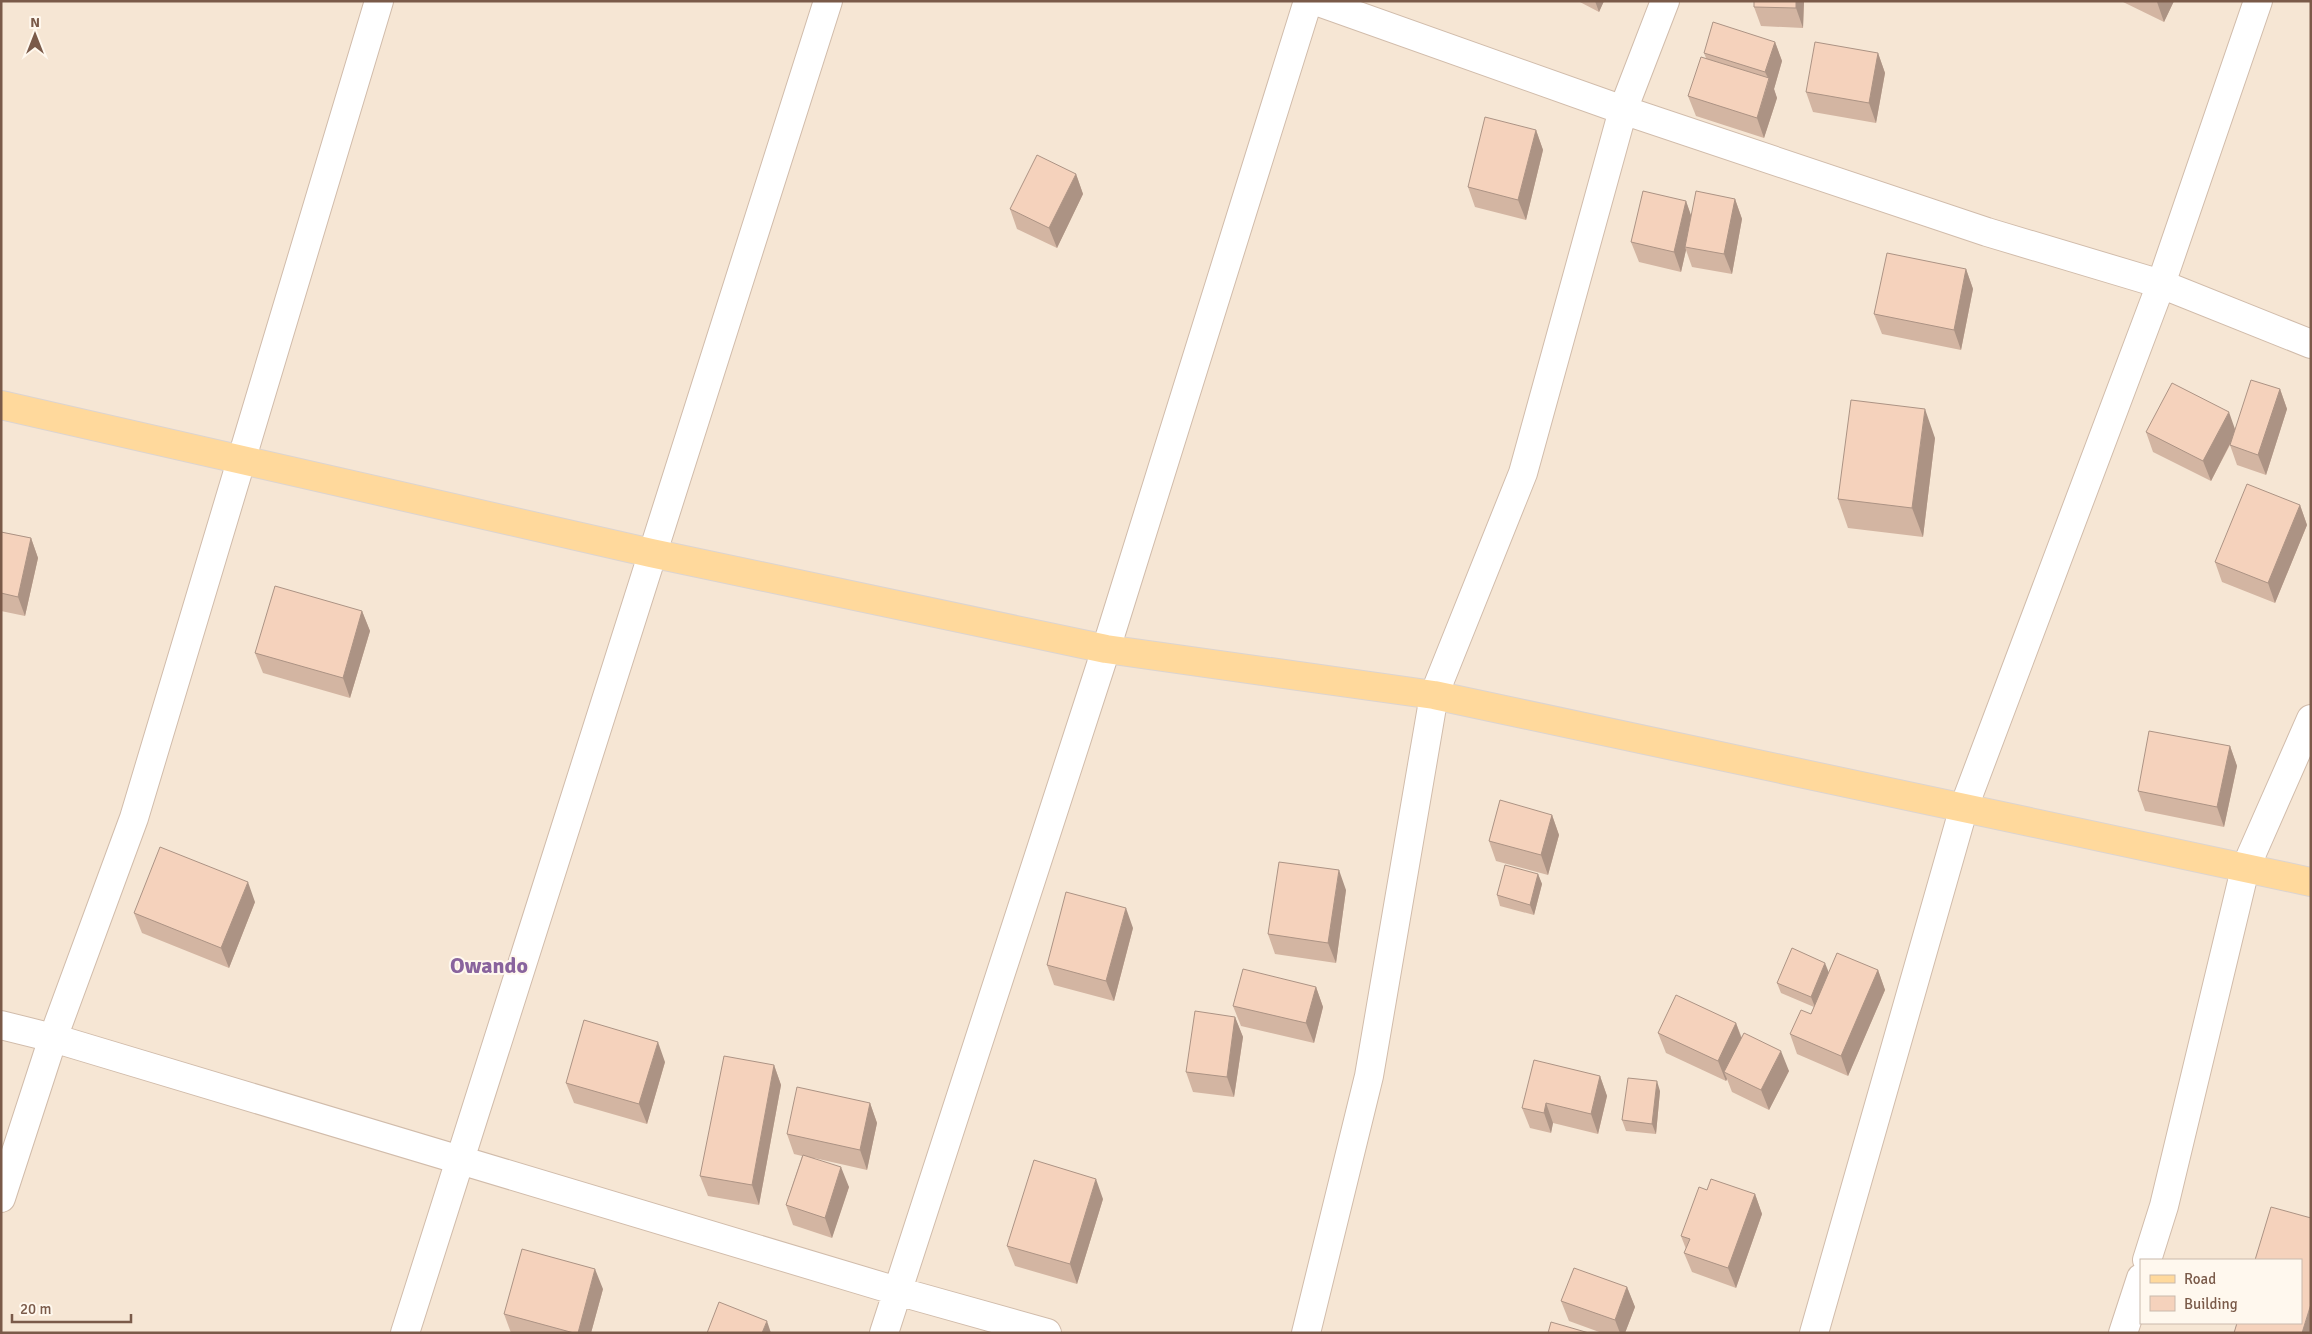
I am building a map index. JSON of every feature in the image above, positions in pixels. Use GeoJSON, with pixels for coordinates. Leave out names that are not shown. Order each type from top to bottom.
{"type":"FeatureCollection","features":[{"type":"Feature","properties":{"kind":"main road"},"geometry":{"type":"LineString","coordinates":[[1,404],[651,553],[1106,650],[1434,695],[1964,806],[2311,882]]}},
{"type":"Feature","properties":{"kind":"street"},"geometry":{"type":"LineString","coordinates":[[1,1198],[53,1038],[134,818],[243,460],[379,1]]}},
{"type":"Feature","properties":{"kind":"street"},"geometry":{"type":"LineString","coordinates":[[405,1333],[651,553],[828,1]]}},
{"type":"Feature","properties":{"kind":"street"},"geometry":{"type":"LineString","coordinates":[[884,1333],[1106,650],[1308,1]]}},
{"type":"Feature","properties":{"kind":"street"},"geometry":{"type":"LineString","coordinates":[[1316,1],[1623,110],[1987,232],[2161,284],[2311,344]]}},
{"type":"Feature","properties":{"kind":"street"},"geometry":{"type":"LineString","coordinates":[[1306,1333],[1369,1076],[1434,695],[1523,473],[1623,110],[1665,1]]}},
{"type":"Feature","properties":{"kind":"street"},"geometry":{"type":"LineString","coordinates":[[1814,1333],[1964,806],[2161,284],[2258,1]]}},
{"type":"Feature","properties":{"kind":"street"},"geometry":{"type":"LineString","coordinates":[[2147,1259],[2164,1206],[2245,869],[2311,719]]}},
{"type":"Feature","properties":{"kind":"street"},"geometry":{"type":"LineString","coordinates":[[1,1025],[53,1038],[897,1291],[1048,1333]]}},
{"type":"Feature","properties":{"kind":"street"},"geometry":{"type":"LineString","coordinates":[[2123,1333],[2140,1281]]}},
{"type":"Feature","properties":{"kind":"shaded area"},"geometry":{"type":"Polygon","coordinates":[[[1,1],[2311,1],[2311,1333],[1,1333],[1,1]]]}},
{"type":"Feature","properties":{"kind":"building"},"geometry":{"type":"Polygon","coordinates":[[[1754,1],[1796,1],[1796,8],[1754,7],[1754,1]]]}},
{"type":"Feature","properties":{"kind":"building"},"geometry":{"type":"Polygon","coordinates":[[[1713,22],[1775,42],[1765,72],[1704,53],[1713,22]]]}},
{"type":"Feature","properties":{"kind":"building"},"geometry":{"type":"Polygon","coordinates":[[[1815,42],[1878,53],[1869,103],[1806,92],[1815,42]]]}},
{"type":"Feature","properties":{"kind":"building"},"geometry":{"type":"Polygon","coordinates":[[[1701,57],[1769,78],[1757,118],[1688,96],[1701,57]]]}},
{"type":"Feature","properties":{"kind":"building"},"geometry":{"type":"Polygon","coordinates":[[[1485,117],[1536,130],[1518,200],[1468,187],[1485,117]]]}},
{"type":"Feature","properties":{"kind":"building"},"geometry":{"type":"Polygon","coordinates":[[[1037,155],[1076,174],[1049,228],[1010,209],[1037,155]]]}},
{"type":"Feature","properties":{"kind":"building"},"geometry":{"type":"Polygon","coordinates":[[[1643,191],[1686,201],[1674,252],[1631,242],[1643,191]]]}},
{"type":"Feature","properties":{"kind":"building"},"geometry":{"type":"Polygon","coordinates":[[[1696,191],[1735,199],[1724,254],[1685,247],[1696,191]]]}},
{"type":"Feature","properties":{"kind":"building"},"geometry":{"type":"Polygon","coordinates":[[[1887,253],[1966,269],[1954,330],[1874,314],[1887,253]]]}},
{"type":"Feature","properties":{"kind":"building"},"geometry":{"type":"Polygon","coordinates":[[[2251,380],[2280,389],[2258,455],[2230,445],[2251,380]]]}},
{"type":"Feature","properties":{"kind":"building"},"geometry":{"type":"Polygon","coordinates":[[[2172,383],[2229,412],[2203,461],[2146,432],[2172,383]]]}},
{"type":"Feature","properties":{"kind":"building"},"geometry":{"type":"Polygon","coordinates":[[[1851,400],[1925,409],[1912,508],[1838,499],[1851,400]]]}},
{"type":"Feature","properties":{"kind":"building"},"geometry":{"type":"Polygon","coordinates":[[[2247,484],[2300,505],[2268,583],[2215,562],[2247,484]]]}},
{"type":"Feature","properties":{"kind":"building"},"geometry":{"type":"Polygon","coordinates":[[[1,532],[31,538],[18,597],[1,593],[1,532]]]}},
{"type":"Feature","properties":{"kind":"building"},"geometry":{"type":"Polygon","coordinates":[[[275,586],[362,611],[343,678],[255,653],[275,586]]]}},
{"type":"Feature","properties":{"kind":"building"},"geometry":{"type":"Polygon","coordinates":[[[2149,731],[2230,746],[2217,807],[2138,791],[2149,731]]]}},
{"type":"Feature","properties":{"kind":"building"},"geometry":{"type":"Polygon","coordinates":[[[1500,800],[1552,815],[1541,855],[1489,841],[1500,800]]]}},
{"type":"Feature","properties":{"kind":"building"},"geometry":{"type":"Polygon","coordinates":[[[160,847],[248,882],[221,948],[134,913],[160,847]]]}},
{"type":"Feature","properties":{"kind":"building"},"geometry":{"type":"Polygon","coordinates":[[[1279,862],[1339,870],[1328,943],[1268,934],[1279,862]]]}},
{"type":"Feature","properties":{"kind":"building"},"geometry":{"type":"Polygon","coordinates":[[[1505,865],[1538,874],[1530,905],[1497,895],[1505,865]]]}},
{"type":"Feature","properties":{"kind":"building"},"geometry":{"type":"Polygon","coordinates":[[[1066,892],[1126,908],[1106,981],[1047,965],[1066,892]]]}},
{"type":"Feature","properties":{"kind":"building"},"geometry":{"type":"Polygon","coordinates":[[[1792,948],[1825,963],[1811,997],[1777,983],[1792,948]]]}},
{"type":"Feature","properties":{"kind":"building"},"geometry":{"type":"Polygon","coordinates":[[[1837,953],[1878,970],[1841,1056],[1790,1034],[1801,1010],[1811,1014],[1837,953]]]}},
{"type":"Feature","properties":{"kind":"building"},"geometry":{"type":"Polygon","coordinates":[[[1243,969],[1316,987],[1306,1023],[1233,1006],[1243,969]]]}},
{"type":"Feature","properties":{"kind":"building"},"geometry":{"type":"Polygon","coordinates":[[[1676,995],[1736,1023],[1718,1061],[1658,1033],[1676,995]]]}},
{"type":"Feature","properties":{"kind":"building"},"geometry":{"type":"Polygon","coordinates":[[[1195,1011],[1235,1017],[1227,1077],[1186,1072],[1195,1011]]]}},
{"type":"Feature","properties":{"kind":"building"},"geometry":{"type":"Polygon","coordinates":[[[584,1020],[658,1042],[639,1104],[566,1083],[584,1020]]]}},
{"type":"Feature","properties":{"kind":"building"},"geometry":{"type":"Polygon","coordinates":[[[1744,1033],[1781,1051],[1761,1090],[1724,1072],[1744,1033]]]}},
{"type":"Feature","properties":{"kind":"building"},"geometry":{"type":"Polygon","coordinates":[[[724,1056],[774,1065],[752,1185],[700,1176],[724,1056]]]}},
{"type":"Feature","properties":{"kind":"building"},"geometry":{"type":"Polygon","coordinates":[[[1534,1060],[1600,1076],[1591,1114],[1546,1103],[1544,1113],[1522,1108],[1534,1060]]]}},
{"type":"Feature","properties":{"kind":"building"},"geometry":{"type":"Polygon","coordinates":[[[1628,1078],[1657,1081],[1652,1124],[1622,1120],[1628,1078]]]}},
{"type":"Feature","properties":{"kind":"building"},"geometry":{"type":"Polygon","coordinates":[[[797,1087],[870,1103],[860,1150],[787,1134],[797,1087]]]}},
{"type":"Feature","properties":{"kind":"building"},"geometry":{"type":"Polygon","coordinates":[[[803,1155],[841,1167],[825,1218],[786,1205],[803,1155]]]}},
{"type":"Feature","properties":{"kind":"building"},"geometry":{"type":"Polygon","coordinates":[[[1034,1160],[1096,1179],[1070,1264],[1007,1246],[1034,1160]]]}},
{"type":"Feature","properties":{"kind":"building"},"geometry":{"type":"Polygon","coordinates":[[[1711,1179],[1755,1194],[1728,1268],[1684,1253],[1690,1239],[1681,1236],[1699,1187],[1707,1190],[1711,1179]]]}},
{"type":"Feature","properties":{"kind":"building"},"geometry":{"type":"Polygon","coordinates":[[[2271,1207],[2311,1218],[2311,1304],[2302,1333],[2234,1333],[2237,1324],[2302,1324],[2302,1259],[2255,1259],[2271,1207]]]}},
{"type":"Feature","properties":{"kind":"building"},"geometry":{"type":"Polygon","coordinates":[[[522,1249],[595,1269],[578,1333],[504,1314],[522,1249]]]}},
{"type":"Feature","properties":{"kind":"building"},"geometry":{"type":"Polygon","coordinates":[[[1574,1268],[1627,1287],[1615,1320],[1561,1301],[1574,1268]]]}},
{"type":"Feature","properties":{"kind":"building"},"geometry":{"type":"Polygon","coordinates":[[[719,1302],[767,1321],[762,1333],[707,1333],[719,1302]]]}},
{"type":"Feature","properties":{"kind":"building"},"geometry":{"type":"Polygon","coordinates":[[[1551,1322],[1589,1333],[1548,1333],[1551,1322]]]}},
{"type":"Feature","properties":{"kind":"district","name":"Owando"},"geometry":{"type":"Point","coordinates":[489,965]}}]}
